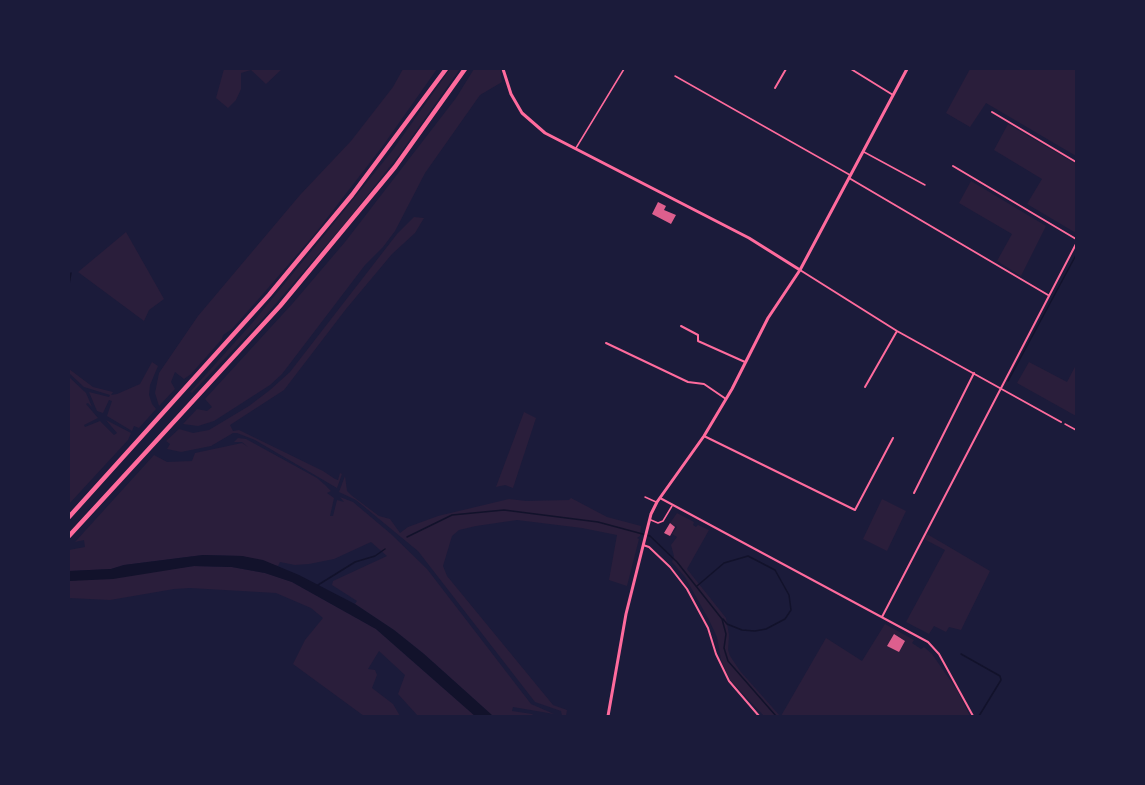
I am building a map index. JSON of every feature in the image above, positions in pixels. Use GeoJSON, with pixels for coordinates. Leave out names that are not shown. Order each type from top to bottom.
{"type":"FeatureCollection","features":[{"type":"Feature","properties":{"kind":"highway"},"geometry":{"type":"LineString","coordinates":[[69,518],[269,295],[352,195],[446,69]]}},
{"type":"Feature","properties":{"kind":"highway"},"geometry":{"type":"LineString","coordinates":[[69,536],[280,306],[363,208],[427,125],[465,69]]}},
{"type":"Feature","properties":{"kind":"street"},"geometry":{"type":"LineString","coordinates":[[503,69],[511,93],[528,120],[545,133],[749,238],[897,331],[1061,422]]}},
{"type":"Feature","properties":{"kind":"street"},"geometry":{"type":"LineString","coordinates":[[775,88],[786,69]]}},
{"type":"Feature","properties":{"kind":"street"},"geometry":{"type":"LineString","coordinates":[[851,69],[893,94]]}},
{"type":"Feature","properties":{"kind":"street"},"geometry":{"type":"LineString","coordinates":[[608,716],[626,614],[649,519],[657,502],[704,436],[768,318],[800,270],[907,69]]}},
{"type":"Feature","properties":{"kind":"street"},"geometry":{"type":"LineString","coordinates":[[992,112],[1076,162]]}},
{"type":"Feature","properties":{"kind":"street"},"geometry":{"type":"LineString","coordinates":[[953,166],[1076,239]]}},
{"type":"Feature","properties":{"kind":"street"},"geometry":{"type":"LineString","coordinates":[[850,177],[1049,296]]}},
{"type":"Feature","properties":{"kind":"street"},"geometry":{"type":"LineString","coordinates":[[882,617],[999,388],[1076,244]]}},
{"type":"Feature","properties":{"kind":"street"},"geometry":{"type":"LineString","coordinates":[[681,326],[698,335],[698,341],[745,362]]}},
{"type":"Feature","properties":{"kind":"street"},"geometry":{"type":"LineString","coordinates":[[865,387],[897,331]]}},
{"type":"Feature","properties":{"kind":"street"},"geometry":{"type":"LineString","coordinates":[[606,343],[688,382],[704,384],[726,399]]}},
{"type":"Feature","properties":{"kind":"street"},"geometry":{"type":"LineString","coordinates":[[914,493],[974,374]]}},
{"type":"Feature","properties":{"kind":"street"},"geometry":{"type":"LineString","coordinates":[[704,436],[855,510],[893,438]]}},
{"type":"Feature","properties":{"kind":"street"},"geometry":{"type":"LineString","coordinates":[[660,498],[928,642],[954,678],[973,716]]}},
{"type":"Feature","properties":{"kind":"street"},"geometry":{"type":"LineString","coordinates":[[643,544],[649,546],[670,567],[687,589],[708,628],[716,654],[729,681],[759,716]]}},
{"type":"Feature","properties":{"kind":"lane"},"geometry":{"type":"LineString","coordinates":[[575,149],[624,69]]}},
{"type":"Feature","properties":{"kind":"lane"},"geometry":{"type":"LineString","coordinates":[[675,76],[850,177]]}},
{"type":"Feature","properties":{"kind":"lane"},"geometry":{"type":"LineString","coordinates":[[863,151],[925,185]]}},
{"type":"Feature","properties":{"kind":"lane"},"geometry":{"type":"LineString","coordinates":[[645,497],[657,502]]}},
{"type":"Feature","properties":{"kind":"lane"},"geometry":{"type":"LineString","coordinates":[[649,519],[660,523],[666,518],[672,505]]}},
{"type":"Feature","properties":{"kind":"path"},"geometry":{"type":"LineString","coordinates":[[1061,422],[1076,430]]}},
{"type":"Feature","properties":{"kind":"shaded area"},"geometry":{"type":"Polygon","coordinates":[[[224,69],[282,69],[266,84],[251,70],[241,73],[241,89],[236,100],[228,108],[216,98],[224,69]]]}},
{"type":"Feature","properties":{"kind":"shaded area"},"geometry":{"type":"Polygon","coordinates":[[[403,69],[437,69],[382,147],[314,235],[232,329],[223,335],[191,374],[184,379],[175,372],[171,382],[175,389],[159,406],[155,393],[159,373],[198,316],[300,195],[351,141],[393,87],[403,69]]]}},
{"type":"Feature","properties":{"kind":"shaded area"},"geometry":{"type":"Polygon","coordinates":[[[450,69],[460,69],[399,155],[347,221],[260,322],[192,393],[190,392],[253,322],[326,233],[392,151],[450,69]]]}},
{"type":"Feature","properties":{"kind":"shaded area"},"geometry":{"type":"Polygon","coordinates":[[[474,69],[500,69],[502,82],[480,95],[425,173],[395,231],[365,265],[282,374],[270,385],[214,421],[198,426],[183,424],[197,409],[207,411],[212,407],[205,399],[345,242],[456,98],[474,69]]]}},
{"type":"Feature","properties":{"kind":"shaded area"},"geometry":{"type":"Polygon","coordinates":[[[970,69],[1076,69],[1076,156],[986,103],[970,127],[946,113],[970,69]]]}},
{"type":"Feature","properties":{"kind":"shaded area"},"geometry":{"type":"Polygon","coordinates":[[[1008,124],[1076,164],[1076,233],[1027,204],[1042,179],[994,150],[1008,124]]]}},
{"type":"Feature","properties":{"kind":"shaded area"},"geometry":{"type":"Polygon","coordinates":[[[971,181],[1046,226],[1021,276],[997,261],[1012,234],[959,203],[971,181]]]}},
{"type":"Feature","properties":{"kind":"shaded area"},"geometry":{"type":"Polygon","coordinates":[[[414,217],[424,218],[415,233],[392,254],[346,309],[284,390],[230,425],[233,431],[239,430],[335,479],[338,480],[340,473],[342,474],[337,488],[255,440],[237,433],[211,446],[181,452],[167,449],[170,444],[166,441],[179,429],[193,433],[209,430],[249,406],[290,372],[397,234],[414,217]]]}},
{"type":"Feature","properties":{"kind":"shaded area"},"geometry":{"type":"Polygon","coordinates":[[[126,232],[164,299],[149,310],[144,321],[78,272],[126,232]]]}},
{"type":"Feature","properties":{"kind":"shaded area"},"geometry":{"type":"Polygon","coordinates":[[[152,362],[158,366],[150,385],[149,395],[156,409],[139,428],[134,426],[132,431],[107,416],[112,401],[109,400],[103,413],[97,411],[89,392],[109,397],[110,395],[84,387],[69,373],[69,369],[93,387],[113,392],[111,395],[140,384],[152,362]]]}},
{"type":"Feature","properties":{"kind":"shaded area"},"geometry":{"type":"Polygon","coordinates":[[[1029,362],[1067,382],[1076,365],[1076,416],[1017,383],[1029,362]]]}},
{"type":"Feature","properties":{"kind":"shaded area"},"geometry":{"type":"Polygon","coordinates":[[[69,377],[86,393],[92,407],[86,404],[98,418],[84,425],[85,427],[100,421],[114,435],[117,433],[106,420],[131,433],[128,440],[69,504],[69,377]]]}},
{"type":"Feature","properties":{"kind":"shaded area"},"geometry":{"type":"Polygon","coordinates":[[[524,412],[536,418],[513,488],[505,485],[496,487],[524,412]]]}},
{"type":"Feature","properties":{"kind":"shaded area"},"geometry":{"type":"Polygon","coordinates":[[[238,438],[246,439],[317,478],[331,491],[327,493],[334,498],[330,516],[333,516],[337,500],[344,502],[340,497],[353,502],[391,534],[427,569],[531,704],[554,714],[513,707],[512,711],[534,716],[493,716],[424,654],[394,630],[355,604],[357,601],[332,585],[333,581],[387,556],[371,542],[334,559],[309,564],[295,565],[280,562],[278,566],[242,556],[203,555],[124,565],[111,569],[69,571],[69,550],[85,547],[84,540],[75,542],[154,455],[167,462],[192,461],[195,453],[242,443],[248,447],[242,442],[234,442],[238,438]]]}},
{"type":"Feature","properties":{"kind":"shaded area"},"geometry":{"type":"Polygon","coordinates":[[[345,476],[347,491],[379,516],[390,519],[400,533],[408,527],[438,516],[509,499],[526,501],[569,500],[571,498],[607,517],[641,526],[627,586],[609,580],[617,535],[517,520],[459,530],[452,536],[443,566],[447,576],[553,705],[567,710],[566,716],[562,716],[561,711],[535,702],[418,551],[356,500],[339,492],[345,476]]]}},
{"type":"Feature","properties":{"kind":"shaded area"},"geometry":{"type":"Polygon","coordinates":[[[882,499],[906,511],[887,551],[863,539],[882,499]]]}},
{"type":"Feature","properties":{"kind":"shaded area"},"geometry":{"type":"Polygon","coordinates":[[[677,513],[694,522],[693,525],[696,527],[698,525],[709,530],[687,569],[726,618],[730,656],[740,671],[780,716],[764,716],[730,680],[721,660],[717,637],[709,620],[685,577],[672,562],[674,556],[671,545],[677,537],[672,534],[677,527],[670,523],[677,513]]]}},
{"type":"Feature","properties":{"kind":"shaded area"},"geometry":{"type":"Polygon","coordinates":[[[927,534],[990,571],[961,630],[949,627],[946,632],[934,626],[929,634],[906,622],[945,550],[924,539],[927,534]]]}},
{"type":"Feature","properties":{"kind":"shaded area"},"geometry":{"type":"Polygon","coordinates":[[[203,555],[242,556],[263,560],[299,575],[355,604],[394,630],[424,654],[493,716],[475,716],[376,629],[292,582],[265,573],[232,567],[194,566],[113,579],[69,581],[69,571],[111,569],[124,565],[203,555]]]}},
{"type":"Feature","properties":{"kind":"shaded area"},"geometry":{"type":"Polygon","coordinates":[[[194,566],[232,567],[265,573],[292,582],[376,629],[475,716],[418,716],[398,694],[405,675],[379,651],[368,669],[375,670],[377,675],[372,688],[393,704],[400,716],[364,716],[293,664],[305,640],[323,618],[311,608],[276,593],[190,588],[110,600],[69,598],[69,581],[194,566]]]}},
{"type":"Feature","properties":{"kind":"shaded area"},"geometry":{"type":"Polygon","coordinates":[[[885,624],[914,640],[912,643],[921,649],[924,647],[932,654],[957,690],[970,716],[781,716],[826,638],[862,661],[885,624]]]}},
{"type":"Feature","properties":{"kind":"building"},"geometry":{"type":"Polygon","coordinates":[[[658,202],[666,206],[664,210],[676,215],[671,224],[652,214],[658,202]]]}},
{"type":"Feature","properties":{"kind":"building"},"geometry":{"type":"Polygon","coordinates":[[[670,523],[675,527],[670,536],[664,533],[670,523]]]}},
{"type":"Feature","properties":{"kind":"building"},"geometry":{"type":"Polygon","coordinates":[[[894,634],[905,641],[899,652],[887,646],[894,634]]]}},
{"type":"Feature","properties":{"kind":"waterway"},"geometry":{"type":"LineString","coordinates":[[1008,381],[1076,255]]}},
{"type":"Feature","properties":{"kind":"waterway"},"geometry":{"type":"LineString","coordinates":[[69,284],[71,273]]}},
{"type":"Feature","properties":{"kind":"waterway"},"geometry":{"type":"LineString","coordinates":[[407,537],[452,515],[504,510],[598,522],[650,536],[677,562],[722,619],[726,634],[724,648],[728,661],[776,716]]}},
{"type":"Feature","properties":{"kind":"waterway"},"geometry":{"type":"LineString","coordinates":[[318,585],[355,562],[375,556],[385,549]]}},
{"type":"Feature","properties":{"kind":"waterway"},"geometry":{"type":"LineString","coordinates":[[697,586],[724,563],[748,556],[775,570],[789,595],[791,610],[785,619],[766,629],[755,631],[742,630],[727,624],[723,619]]}},
{"type":"Feature","properties":{"kind":"waterway"},"geometry":{"type":"LineString","coordinates":[[961,654],[1000,676],[1001,680],[979,716]]}}]}
